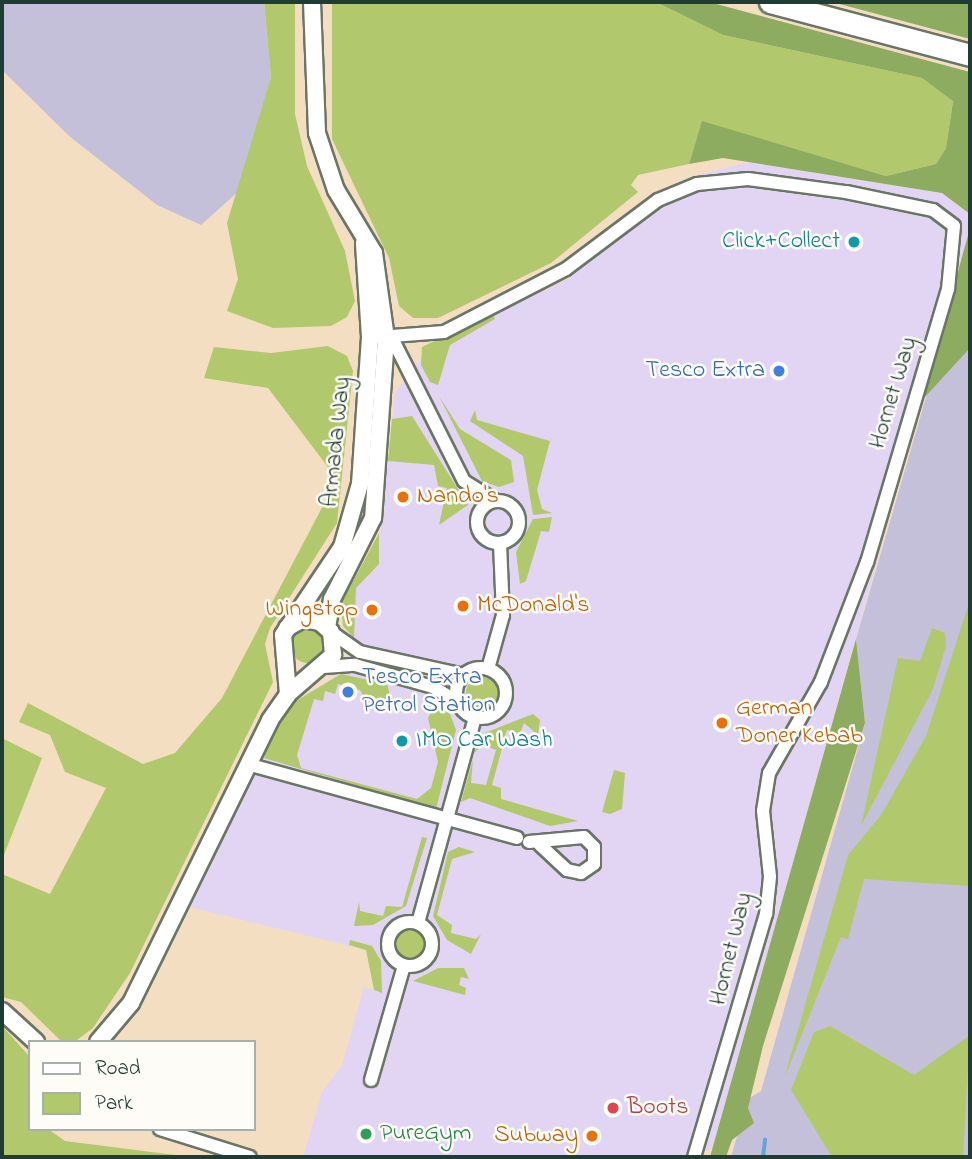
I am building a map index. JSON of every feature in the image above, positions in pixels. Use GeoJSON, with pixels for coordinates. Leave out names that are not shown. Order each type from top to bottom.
{"type":"FeatureCollection","features":[{"type":"Feature","properties":{"kind":"highway"},"geometry":{"type":"LineString","coordinates":[[770,2],[970,55]]}},
{"type":"Feature","properties":{"kind":"street","name":"Armada Way"},"geometry":{"type":"LineString","coordinates":[[312,2],[317,133],[364,243],[374,253],[383,287],[383,338],[373,518],[331,599],[329,630],[335,647],[319,670]]}},
{"type":"Feature","properties":{"kind":"street","name":"Hornet Way"},"geometry":{"type":"LineString","coordinates":[[383,338],[444,332],[540,284],[686,187],[748,179],[846,192],[933,210],[954,226],[947,289],[867,562],[821,682],[769,773],[763,811],[770,877],[766,914],[694,1157]]}},
{"type":"Feature","properties":{"kind":"street","name":"Armada Way"},"geometry":{"type":"LineString","coordinates":[[288,694],[281,643],[287,628],[338,555],[355,512],[383,338]]}},
{"type":"Feature","properties":{"kind":"street"},"geometry":{"type":"LineString","coordinates":[[383,338],[464,481],[494,500],[509,503],[519,520],[517,533],[500,543],[488,541],[477,526],[478,512],[494,500]]}},
{"type":"Feature","properties":{"kind":"street"},"geometry":{"type":"LineString","coordinates":[[488,669],[503,615],[500,543]]}},
{"type":"Feature","properties":{"kind":"street"},"geometry":{"type":"LineString","coordinates":[[284,659],[319,670],[355,665],[433,687],[458,702],[475,717],[490,716],[505,700],[501,678],[488,669],[464,675],[360,652],[312,619],[287,628]]}},
{"type":"Feature","properties":{"kind":"street"},"geometry":{"type":"LineString","coordinates":[[111,1036],[247,764],[288,694],[319,670]]}},
{"type":"Feature","properties":{"kind":"street"},"geometry":{"type":"LineString","coordinates":[[458,702],[464,675]]}},
{"type":"Feature","properties":{"kind":"street"},"geometry":{"type":"LineString","coordinates":[[418,923],[475,717]]}},
{"type":"Feature","properties":{"kind":"street"},"geometry":{"type":"LineString","coordinates":[[247,764],[528,842]]}},
{"type":"Feature","properties":{"kind":"street"},"geometry":{"type":"LineString","coordinates":[[418,923],[432,938],[431,951],[418,965],[404,966],[393,958],[388,940],[400,924],[418,923]]}},
{"type":"Feature","properties":{"kind":"street"},"geometry":{"type":"LineString","coordinates":[[371,1080],[404,966]]}},
{"type":"Feature","properties":{"kind":"street"},"geometry":{"type":"LineString","coordinates":[[2,1011],[34,1040]]}},
{"type":"Feature","properties":{"kind":"street"},"geometry":{"type":"LineString","coordinates":[[166,1131],[250,1157]]}},
{"type":"Feature","properties":{"kind":"shaded area"},"geometry":{"type":"Polygon","coordinates":[[[2,2],[264,2],[271,77],[240,190],[201,225],[157,205],[69,136],[2,70],[2,2]]]}},
{"type":"Feature","properties":{"kind":"shaded area"},"geometry":{"type":"Polygon","coordinates":[[[749,162],[942,193],[970,214],[970,228],[714,1147],[695,1157],[303,1157],[322,1092],[342,1065],[364,987],[374,990],[367,950],[189,907],[264,752],[305,695],[341,673],[353,638],[340,609],[381,530],[395,392],[432,345],[568,279],[702,174],[749,162]]]}},
{"type":"Feature","properties":{"kind":"shaded area"},"geometry":{"type":"Polygon","coordinates":[[[970,245],[970,1157],[731,1157],[748,1099],[761,1091],[865,723],[856,639],[970,245]]]}},
{"type":"Feature","properties":{"kind":"green space"},"geometry":{"type":"Polygon","coordinates":[[[264,2],[295,2],[295,114],[307,166],[345,251],[355,301],[347,317],[331,326],[273,328],[227,311],[238,279],[227,223],[271,77],[264,2]]]}},
{"type":"Feature","properties":{"kind":"green space"},"geometry":{"type":"Polygon","coordinates":[[[332,2],[656,2],[723,35],[922,78],[953,100],[946,148],[936,164],[886,176],[702,122],[689,164],[638,175],[631,185],[638,192],[551,263],[438,318],[413,318],[399,306],[389,258],[332,139],[332,2]]]}},
{"type":"Feature","properties":{"kind":"green space"},"geometry":{"type":"Polygon","coordinates":[[[656,2],[709,2],[970,72],[970,214],[942,193],[723,158],[689,164],[702,121],[886,176],[936,164],[946,148],[953,101],[922,78],[723,35],[656,2]]]}},
{"type":"Feature","properties":{"kind":"green space"},"geometry":{"type":"Polygon","coordinates":[[[832,2],[970,2],[970,39],[832,2]]]}},
{"type":"Feature","properties":{"kind":"green space"},"geometry":{"type":"Polygon","coordinates":[[[970,228],[970,348],[924,398],[959,268],[970,228]]]}},
{"type":"Feature","properties":{"kind":"green space"},"geometry":{"type":"Polygon","coordinates":[[[492,313],[495,319],[450,345],[438,385],[430,382],[421,365],[422,347],[492,313]]]}},
{"type":"Feature","properties":{"kind":"green space"},"geometry":{"type":"Polygon","coordinates":[[[328,346],[347,356],[353,371],[337,523],[270,628],[265,644],[273,682],[130,973],[93,1028],[77,1040],[60,1040],[21,1002],[2,997],[2,874],[50,894],[106,788],[65,772],[50,735],[19,722],[28,703],[143,764],[175,753],[222,698],[337,479],[268,388],[204,378],[214,347],[271,353],[328,346]]]}},
{"type":"Feature","properties":{"kind":"green space"},"geometry":{"type":"Polygon","coordinates":[[[439,396],[460,429],[511,460],[514,482],[499,487],[482,481],[439,396]]]}},
{"type":"Feature","properties":{"kind":"green space"},"geometry":{"type":"Polygon","coordinates":[[[475,410],[477,420],[550,441],[537,490],[542,509],[552,513],[533,515],[523,456],[470,421],[475,410]]]}},
{"type":"Feature","properties":{"kind":"green space"},"geometry":{"type":"Polygon","coordinates":[[[412,416],[468,505],[439,525],[447,488],[438,486],[434,465],[388,461],[392,419],[412,416]]]}},
{"type":"Feature","properties":{"kind":"green space"},"geometry":{"type":"Polygon","coordinates":[[[552,517],[549,532],[541,531],[526,581],[520,584],[516,552],[533,519],[552,517]]]}},
{"type":"Feature","properties":{"kind":"green space"},"geometry":{"type":"Polygon","coordinates":[[[379,533],[379,564],[356,588],[354,638],[343,626],[341,604],[379,533]]]}},
{"type":"Feature","properties":{"kind":"green space"},"geometry":{"type":"Polygon","coordinates":[[[970,600],[970,886],[864,879],[848,939],[841,937],[784,1079],[848,855],[881,815],[926,736],[970,600]]]}},
{"type":"Feature","properties":{"kind":"green space"},"geometry":{"type":"Polygon","coordinates":[[[308,627],[321,632],[326,645],[321,658],[308,663],[295,658],[290,645],[295,632],[308,627]]]}},
{"type":"Feature","properties":{"kind":"green space"},"geometry":{"type":"Polygon","coordinates":[[[932,628],[945,633],[946,646],[933,689],[861,826],[898,658],[920,661],[932,628]]]}},
{"type":"Feature","properties":{"kind":"green space"},"geometry":{"type":"Polygon","coordinates":[[[856,639],[865,723],[763,1046],[748,1108],[754,1123],[732,1140],[726,1157],[710,1157],[856,639]]]}},
{"type":"Feature","properties":{"kind":"green space"},"geometry":{"type":"Polygon","coordinates":[[[341,674],[387,684],[390,695],[381,710],[370,707],[360,690],[338,684],[335,694],[325,691],[323,701],[314,699],[297,755],[301,768],[417,799],[431,788],[438,762],[428,718],[435,702],[450,714],[456,730],[436,809],[264,758],[271,735],[296,701],[341,674]]]}},
{"type":"Feature","properties":{"kind":"green space"},"geometry":{"type":"Polygon","coordinates":[[[482,677],[493,682],[498,693],[493,704],[482,709],[471,704],[466,693],[471,682],[482,677]]]}},
{"type":"Feature","properties":{"kind":"green space"},"geometry":{"type":"Polygon","coordinates":[[[533,714],[540,720],[538,735],[524,723],[520,733],[507,730],[492,785],[501,788],[501,799],[578,821],[550,826],[470,798],[461,802],[473,759],[471,783],[486,785],[496,750],[483,745],[474,753],[482,734],[533,714]]]}},
{"type":"Feature","properties":{"kind":"green space"},"geometry":{"type":"Polygon","coordinates":[[[2,738],[42,758],[2,860],[2,738]]]}},
{"type":"Feature","properties":{"kind":"green space"},"geometry":{"type":"Polygon","coordinates":[[[614,770],[625,773],[622,809],[610,814],[602,812],[614,770]]]}},
{"type":"Feature","properties":{"kind":"green space"},"geometry":{"type":"Polygon","coordinates":[[[422,837],[427,838],[406,906],[373,925],[354,926],[359,902],[360,911],[383,916],[386,906],[402,907],[422,837]]]}},
{"type":"Feature","properties":{"kind":"green space"},"geometry":{"type":"Polygon","coordinates":[[[459,847],[475,852],[452,859],[437,915],[452,925],[451,933],[476,939],[481,934],[471,954],[447,940],[433,916],[448,852],[459,847]]]}},
{"type":"Feature","properties":{"kind":"green space"},"geometry":{"type":"Polygon","coordinates":[[[411,930],[422,934],[426,945],[422,956],[411,960],[400,956],[396,945],[400,934],[411,930]]]}},
{"type":"Feature","properties":{"kind":"green space"},"geometry":{"type":"Polygon","coordinates":[[[350,940],[372,946],[381,961],[382,993],[374,990],[366,950],[349,945],[350,940]]]}},
{"type":"Feature","properties":{"kind":"green space"},"geometry":{"type":"Polygon","coordinates":[[[438,968],[464,968],[469,979],[461,977],[459,985],[466,988],[465,995],[413,981],[438,968]]]}},
{"type":"Feature","properties":{"kind":"green space"},"geometry":{"type":"Polygon","coordinates":[[[2,1026],[28,1055],[28,1131],[51,1131],[65,1141],[191,1157],[2,1157],[2,1026]]]}},
{"type":"Feature","properties":{"kind":"green space"},"geometry":{"type":"Polygon","coordinates":[[[830,1026],[914,1075],[970,1035],[963,1157],[832,1157],[791,1090],[814,1032],[830,1026]]]}},
{"type":"Feature","properties":{"kind":"waterway"},"geometry":{"type":"LineString","coordinates":[[763,1157],[765,1140]]}},
{"type":"Feature","properties":{"kind":"place","name":"Click+Collect"},"geometry":{"type":"Point","coordinates":[854,242]}},
{"type":"Feature","properties":{"kind":"place","name":"Tesco Extra"},"geometry":{"type":"Point","coordinates":[779,371]}},
{"type":"Feature","properties":{"kind":"place","name":"Nando's"},"geometry":{"type":"Point","coordinates":[403,497]}},
{"type":"Feature","properties":{"kind":"place","name":"McDonald's"},"geometry":{"type":"Point","coordinates":[463,606]}},
{"type":"Feature","properties":{"kind":"place","name":"Wingstop"},"geometry":{"type":"Point","coordinates":[372,610]}},
{"type":"Feature","properties":{"kind":"place","name":"Tesco Extra Petrol Station"},"geometry":{"type":"Point","coordinates":[348,692]}},
{"type":"Feature","properties":{"kind":"place","name":"German Doner Kebab"},"geometry":{"type":"Point","coordinates":[722,723]}},
{"type":"Feature","properties":{"kind":"place","name":"IMO Car Wash"},"geometry":{"type":"Point","coordinates":[402,741]}},
{"type":"Feature","properties":{"kind":"place","name":"Boots"},"geometry":{"type":"Point","coordinates":[613,1108]}},
{"type":"Feature","properties":{"kind":"place","name":"PureGym"},"geometry":{"type":"Point","coordinates":[366,1134]}},
{"type":"Feature","properties":{"kind":"place","name":"Subway"},"geometry":{"type":"Point","coordinates":[592,1136]}}]}
